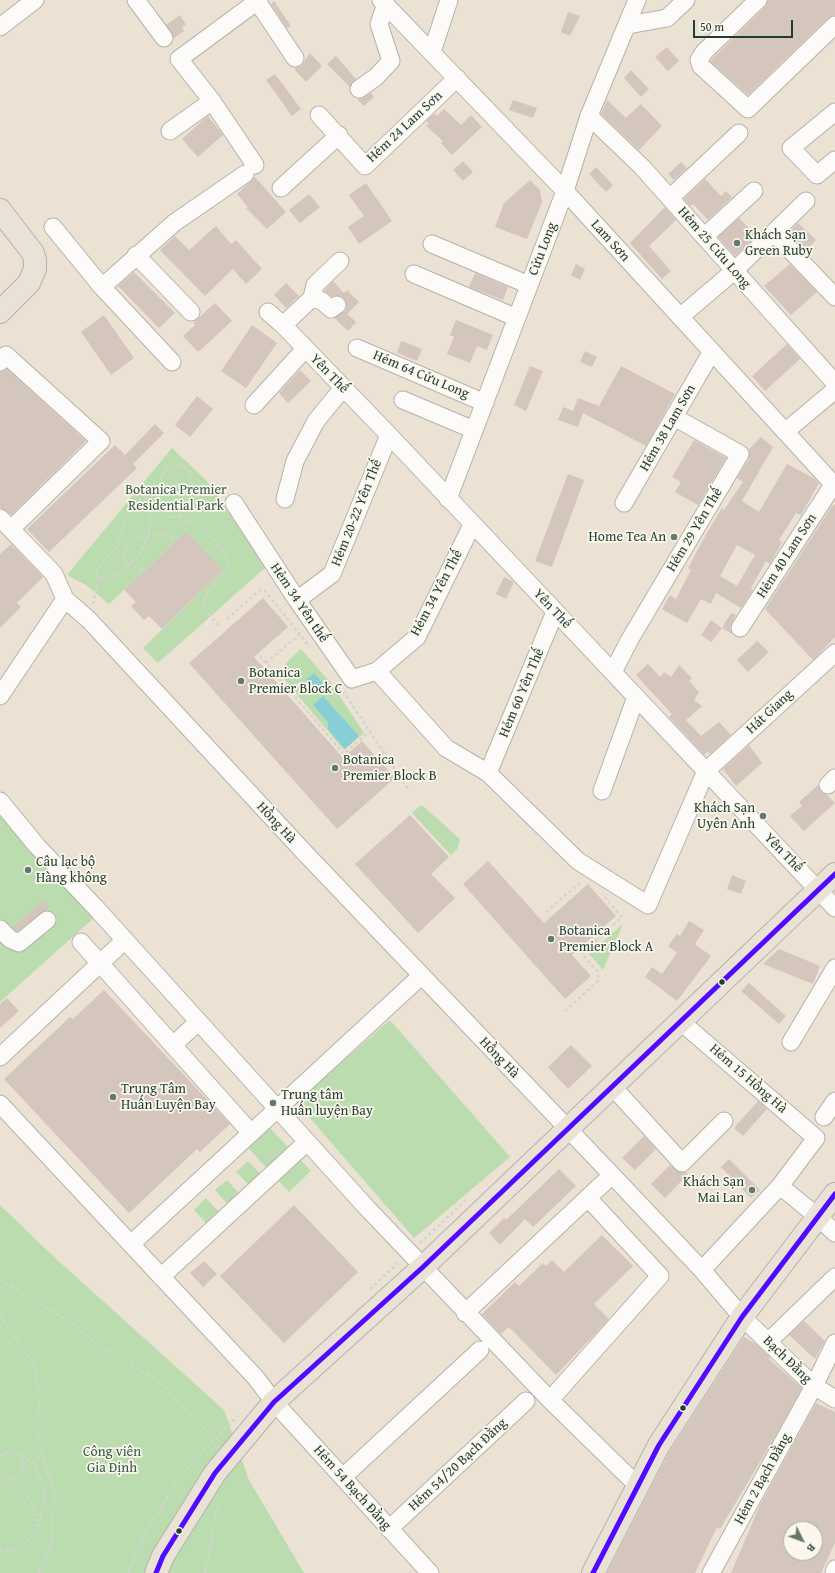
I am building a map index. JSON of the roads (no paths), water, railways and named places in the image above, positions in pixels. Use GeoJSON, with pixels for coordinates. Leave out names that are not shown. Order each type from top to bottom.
{"type":"FeatureCollection","features":[{"type":"Feature","properties":{"kind":"main road"},"geometry":{"type":"LineString","coordinates":[[0,210],[33,253],[35,260],[35,268],[29,283],[0,312]]}},
{"type":"Feature","properties":{"kind":"main road"},"geometry":{"type":"LineString","coordinates":[[156,1573],[163,1556],[215,1473],[274,1402],[423,1267],[680,1020],[835,874]]}},
{"type":"Feature","properties":{"kind":"main road"},"geometry":{"type":"LineString","coordinates":[[593,1573],[637,1485],[659,1445],[742,1317],[835,1194]]}},
{"type":"Feature","properties":{"kind":"street"},"geometry":{"type":"LineString","coordinates":[[0,27],[35,0]]}},
{"type":"Feature","properties":{"kind":"street"},"geometry":{"type":"LineString","coordinates":[[136,0],[164,38]]}},
{"type":"Feature","properties":{"kind":"street"},"geometry":{"type":"LineString","coordinates":[[432,52],[449,0]]}},
{"type":"Feature","properties":{"kind":"street","name":"Cửu Long"},"geometry":{"type":"LineString","coordinates":[[448,499],[565,191],[589,116],[628,25],[637,0]]}},
{"type":"Feature","properties":{"kind":"street"},"geometry":{"type":"LineString","coordinates":[[628,25],[667,18],[686,0]]}},
{"type":"Feature","properties":{"kind":"street"},"geometry":{"type":"LineString","coordinates":[[758,0],[704,52],[699,60],[701,66],[748,109],[835,25]]}},
{"type":"Feature","properties":{"kind":"street"},"geometry":{"type":"LineString","coordinates":[[102,287],[136,255],[174,223],[250,169],[212,101],[179,59],[258,1],[295,58]]}},
{"type":"Feature","properties":{"kind":"street"},"geometry":{"type":"LineString","coordinates":[[359,89],[376,77],[391,61],[379,24],[384,2]]}},
{"type":"Feature","properties":{"kind":"street","name":"Lam Sơn"},"geometry":{"type":"LineString","coordinates":[[384,2],[565,191],[711,352],[834,484]]}},
{"type":"Feature","properties":{"kind":"street","name":"Hẻm 24 Lam Sơn"},"geometry":{"type":"LineString","coordinates":[[319,114],[365,166],[457,78]]}},
{"type":"Feature","properties":{"kind":"street"},"geometry":{"type":"LineString","coordinates":[[170,131],[212,101]]}},
{"type":"Feature","properties":{"kind":"street"},"geometry":{"type":"LineString","coordinates":[[835,112],[792,148],[817,175],[835,160]]}},
{"type":"Feature","properties":{"kind":"street","name":"Hẻm 25 Cửu Long"},"geometry":{"type":"LineString","coordinates":[[589,116],[642,167],[835,382]]}},
{"type":"Feature","properties":{"kind":"street"},"geometry":{"type":"LineString","coordinates":[[670,198],[739,132]]}},
{"type":"Feature","properties":{"kind":"street"},"geometry":{"type":"LineString","coordinates":[[281,188],[339,135]]}},
{"type":"Feature","properties":{"kind":"street"},"geometry":{"type":"LineString","coordinates":[[704,237],[754,191]]}},
{"type":"Feature","properties":{"kind":"street"},"geometry":{"type":"LineString","coordinates":[[680,318],[774,233],[806,201]]}},
{"type":"Feature","properties":{"kind":"street"},"geometry":{"type":"LineString","coordinates":[[54,227],[102,287],[172,362]]}},
{"type":"Feature","properties":{"kind":"street"},"geometry":{"type":"LineString","coordinates":[[774,233],[835,296]]}},
{"type":"Feature","properties":{"kind":"street"},"geometry":{"type":"LineString","coordinates":[[432,244],[529,285]]}},
{"type":"Feature","properties":{"kind":"street"},"geometry":{"type":"LineString","coordinates":[[136,255],[191,312]]}},
{"type":"Feature","properties":{"kind":"street"},"geometry":{"type":"LineString","coordinates":[[284,325],[312,298],[315,285],[340,261]]}},
{"type":"Feature","properties":{"kind":"street"},"geometry":{"type":"LineString","coordinates":[[414,274],[517,318]]}},
{"type":"Feature","properties":{"kind":"street"},"geometry":{"type":"LineString","coordinates":[[312,298],[322,301],[331,309],[337,305]]}},
{"type":"Feature","properties":{"kind":"street","name":"Yên Thế"},"geometry":{"type":"LineString","coordinates":[[268,312],[284,325],[305,349],[389,435],[472,525],[835,908]]}},
{"type":"Feature","properties":{"kind":"street","name":"Hẻm 64 Cửu Long"},"geometry":{"type":"LineString","coordinates":[[357,348],[484,403]]}},
{"type":"Feature","properties":{"kind":"street"},"geometry":{"type":"LineString","coordinates":[[254,405],[305,349]]}},
{"type":"Feature","properties":{"kind":"street","name":"Hẻm 38 Lam Sơn"},"geometry":{"type":"LineString","coordinates":[[624,503],[711,352]]}},
{"type":"Feature","properties":{"kind":"street"},"geometry":{"type":"LineString","coordinates":[[0,362],[6,355],[101,441],[5,524],[54,574],[65,600],[0,696]]}},
{"type":"Feature","properties":{"kind":"street"},"geometry":{"type":"LineString","coordinates":[[285,499],[295,461],[316,421],[343,388]]}},
{"type":"Feature","properties":{"kind":"street"},"geometry":{"type":"LineString","coordinates":[[786,431],[835,390]]}},
{"type":"Feature","properties":{"kind":"street"},"geometry":{"type":"LineString","coordinates":[[403,400],[474,430]]}},
{"type":"Feature","properties":{"kind":"street","name":"Hẻm 29 Yên Thế"},"geometry":{"type":"LineString","coordinates":[[612,672],[740,454],[674,417]]}},
{"type":"Feature","properties":{"kind":"street","name":"Hẻm 20-22 Yên Thế"},"geometry":{"type":"LineString","coordinates":[[297,600],[332,574],[389,435]]}},
{"type":"Feature","properties":{"kind":"street","name":"Hẻm 40 Lam Sơn"},"geometry":{"type":"LineString","coordinates":[[740,628],[834,484]]}},
{"type":"Feature","properties":{"kind":"street","name":"Hẻm 34 Yên thế"},"geometry":{"type":"LineString","coordinates":[[234,503],[297,600],[352,679],[377,672]]}},
{"type":"Feature","properties":{"kind":"street","name":"Hẻm 34 Yên Thế"},"geometry":{"type":"LineString","coordinates":[[377,672],[417,636],[472,525]]}},
{"type":"Feature","properties":{"kind":"street","name":"Hồng Hà"},"geometry":{"type":"LineString","coordinates":[[65,600],[89,620],[421,976],[702,1270],[742,1317]]}},
{"type":"Feature","properties":{"kind":"street","name":"Hẻm 60 Yên Thế"},"geometry":{"type":"LineString","coordinates":[[488,773],[555,612]]}},
{"type":"Feature","properties":{"kind":"street","name":"Hát Giang"},"geometry":{"type":"LineString","coordinates":[[706,771],[835,653]]}},
{"type":"Feature","properties":{"kind":"street"},"geometry":{"type":"LineString","coordinates":[[377,672],[446,748],[488,773],[578,861],[648,905],[706,771]]}},
{"type":"Feature","properties":{"kind":"street"},"geometry":{"type":"LineString","coordinates":[[602,791],[636,697]]}},
{"type":"Feature","properties":{"kind":"street"},"geometry":{"type":"LineString","coordinates":[[0,801],[37,846],[125,940],[307,1142],[465,1313],[550,1400],[637,1485]]}},
{"type":"Feature","properties":{"kind":"street"},"geometry":{"type":"LineString","coordinates":[[0,929],[10,939],[19,943],[47,920]]}},
{"type":"Feature","properties":{"kind":"street"},"geometry":{"type":"LineString","coordinates":[[0,1056],[125,940]]}},
{"type":"Feature","properties":{"kind":"street"},"geometry":{"type":"LineString","coordinates":[[81,942],[251,1133]]}},
{"type":"Feature","properties":{"kind":"street"},"geometry":{"type":"LineString","coordinates":[[791,1042],[835,968]]}},
{"type":"Feature","properties":{"kind":"street"},"geometry":{"type":"LineString","coordinates":[[130,1244],[421,976]]}},
{"type":"Feature","properties":{"kind":"street","name":"Hẻm 15 Hồng Hà"},"geometry":{"type":"LineString","coordinates":[[680,1020],[816,1138],[780,1186]]}},
{"type":"Feature","properties":{"kind":"street"},"geometry":{"type":"LineString","coordinates":[[173,1045],[198,1022]]}},
{"type":"Feature","properties":{"kind":"street"},"geometry":{"type":"LineString","coordinates":[[612,1086],[682,1163],[724,1121]]}},
{"type":"Feature","properties":{"kind":"street"},"geometry":{"type":"LineString","coordinates":[[824,1118],[835,1101]]}},
{"type":"Feature","properties":{"kind":"street","name":"Hẻm 54 Bạch Đằng"},"geometry":{"type":"LineString","coordinates":[[0,1104],[256,1378],[274,1402],[430,1573]]}},
{"type":"Feature","properties":{"kind":"street"},"geometry":{"type":"LineString","coordinates":[[162,1277],[307,1142]]}},
{"type":"Feature","properties":{"kind":"street"},"geometry":{"type":"LineString","coordinates":[[465,1313],[612,1175]]}},
{"type":"Feature","properties":{"kind":"street"},"geometry":{"type":"LineString","coordinates":[[702,1270],[780,1186],[835,1233]]}},
{"type":"Feature","properties":{"kind":"street"},"geometry":{"type":"LineString","coordinates":[[550,1400],[660,1276],[588,1198]]}},
{"type":"Feature","properties":{"kind":"street"},"geometry":{"type":"LineString","coordinates":[[769,1341],[835,1276]]}},
{"type":"Feature","properties":{"kind":"street","name":"Bạch Đằng"},"geometry":{"type":"LineString","coordinates":[[742,1317],[769,1341],[814,1386],[835,1399]]}},
{"type":"Feature","properties":{"kind":"street","name":"Hẻm 2 Bạch Đằng"},"geometry":{"type":"LineString","coordinates":[[711,1573],[814,1386],[835,1343]]}},
{"type":"Feature","properties":{"kind":"street"},"geometry":{"type":"LineString","coordinates":[[343,1477],[480,1350]]}},
{"type":"Feature","properties":{"kind":"street","name":"Hẻm 54/20 Bạch Đằng"},"geometry":{"type":"LineString","coordinates":[[389,1529],[526,1401]]}},
{"type":"Feature","properties":{"kind":"street"},"geometry":{"type":"LineString","coordinates":[[834,1573],[835,1569]]}},
{"type":"Feature","properties":{"kind":"water"},"geometry":{"type":"Polygon","coordinates":[[[314,673],[326,687],[318,694],[306,680],[314,673]]]}},
{"type":"Feature","properties":{"kind":"water"},"geometry":{"type":"Polygon","coordinates":[[[323,696],[359,736],[345,749],[328,729],[328,722],[313,705],[323,696]]]}},
{"type":"Feature","properties":{"kind":"place","name":"Khách Sạn Green Ruby"},"geometry":{"type":"Point","coordinates":[737,243]}},
{"type":"Feature","properties":{"kind":"place","name":"Home Tea An"},"geometry":{"type":"Point","coordinates":[674,537]}},
{"type":"Feature","properties":{"kind":"place","name":"Botanica Premier Block C"},"geometry":{"type":"Point","coordinates":[241,681]}},
{"type":"Feature","properties":{"kind":"place","name":"Botanica Premier Block B"},"geometry":{"type":"Point","coordinates":[335,768]}},
{"type":"Feature","properties":{"kind":"place","name":"Khách Sạn Uyên Anh"},"geometry":{"type":"Point","coordinates":[763,816]}},
{"type":"Feature","properties":{"kind":"place","name":"Câu lạc bộ Hàng không"},"geometry":{"type":"Point","coordinates":[28,870]}},
{"type":"Feature","properties":{"kind":"place","name":"Botanica Premier Block A"},"geometry":{"type":"Point","coordinates":[551,939]}},
{"type":"Feature","properties":{"kind":"place","name":"Trung Tâm Huấn Luyện Bay"},"geometry":{"type":"Point","coordinates":[113,1097]}},
{"type":"Feature","properties":{"kind":"place","name":"Trung tâm Huấn luyện Bay"},"geometry":{"type":"Point","coordinates":[273,1103]}},
{"type":"Feature","properties":{"kind":"place","name":"Khách Sạn Mai Lan"},"geometry":{"type":"Point","coordinates":[752,1190]}},
{"type":"Feature","properties":{"kind":"park label","name":"Botanica Premier Residential Park"},"geometry":{"type":"Point","coordinates":[176,498]}},
{"type":"Feature","properties":{"kind":"park label","name":"Công viên Gia Định"},"geometry":{"type":"Point","coordinates":[112,1460]}}]}
